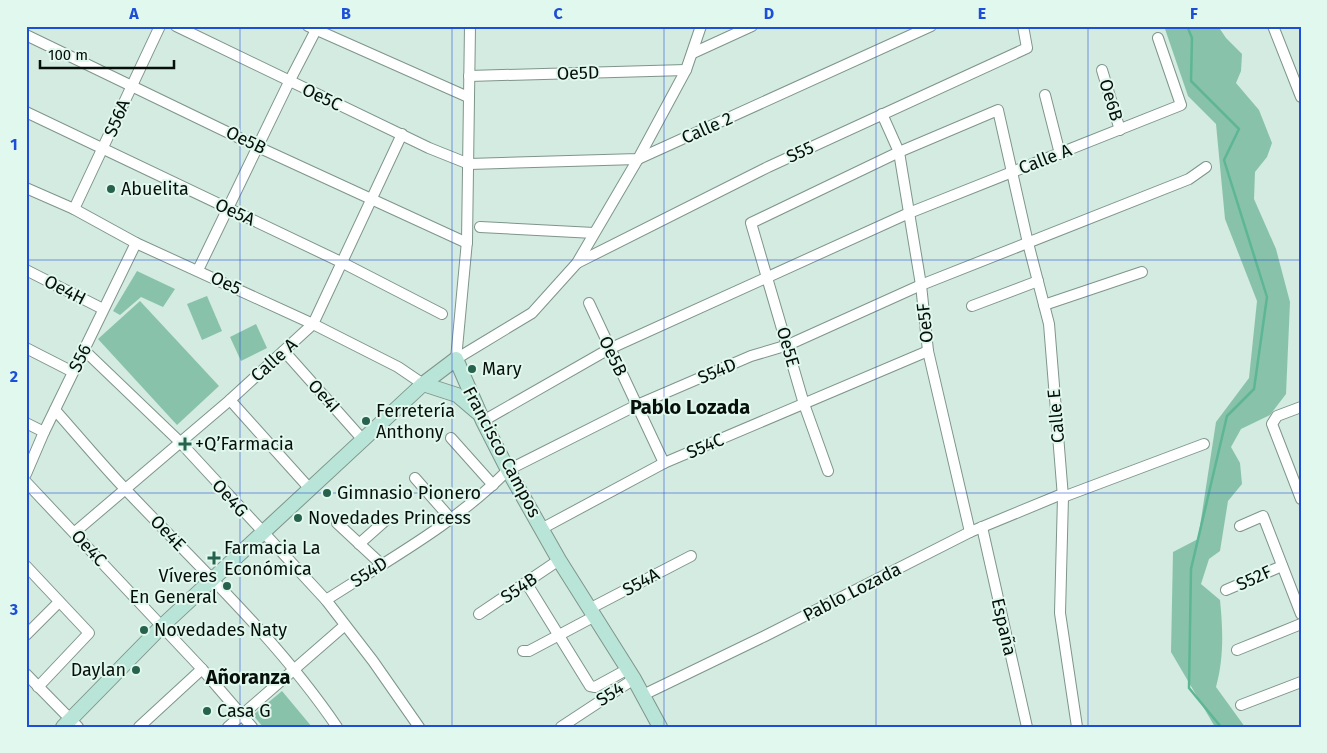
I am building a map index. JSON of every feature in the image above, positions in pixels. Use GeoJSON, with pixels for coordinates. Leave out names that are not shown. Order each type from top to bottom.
{"type":"FeatureCollection","features":[{"type":"Feature","properties":{"kind":"street","name":"S56A"},"geometry":{"type":"LineString","coordinates":[[74,209],[103,150],[131,84],[160,26]]}},
{"type":"Feature","properties":{"kind":"street","name":"Oe5C"},"geometry":{"type":"LineString","coordinates":[[176,26],[288,82],[469,164]]}},
{"type":"Feature","properties":{"kind":"street","name":"Francisco Campos"},"geometry":{"type":"LineString","coordinates":[[470,26],[467,243],[456,359],[481,418],[508,470],[543,528],[559,560],[643,694],[660,727]]}},
{"type":"Feature","properties":{"kind":"street"},"geometry":{"type":"LineString","coordinates":[[26,674],[70,724],[161,627],[364,441],[423,384],[456,359],[532,313],[577,262],[638,159],[686,70],[701,26]]}},
{"type":"Feature","properties":{"kind":"street"},"geometry":{"type":"LineString","coordinates":[[693,53],[752,26]]}},
{"type":"Feature","properties":{"kind":"street","name":"Calle 2"},"geometry":{"type":"LineString","coordinates":[[469,164],[638,159],[931,26]]}},
{"type":"Feature","properties":{"kind":"street","name":"S55"},"geometry":{"type":"LineString","coordinates":[[577,262],[768,167],[1028,48],[1023,26]]}},
{"type":"Feature","properties":{"kind":"street"},"geometry":{"type":"LineString","coordinates":[[1274,26],[1298,75],[1301,97]]}},
{"type":"Feature","properties":{"kind":"street"},"geometry":{"type":"LineString","coordinates":[[198,270],[314,28],[468,96]]}},
{"type":"Feature","properties":{"kind":"street","name":"Oe5B"},"geometry":{"type":"LineString","coordinates":[[26,35],[131,84],[258,147],[467,243]]}},
{"type":"Feature","properties":{"kind":"street","name":"Calle A"},"geometry":{"type":"LineString","coordinates":[[909,213],[1182,106],[1158,38]]}},
{"type":"Feature","properties":{"kind":"street","name":"Oe5D"},"geometry":{"type":"LineString","coordinates":[[469,76],[686,70]]}},
{"type":"Feature","properties":{"kind":"street","name":"Oe6B"},"geometry":{"type":"LineString","coordinates":[[1102,70],[1120,130]]}},
{"type":"Feature","properties":{"kind":"street"},"geometry":{"type":"LineString","coordinates":[[1045,95],[1060,154]]}},
{"type":"Feature","properties":{"kind":"street","name":"Calle E"},"geometry":{"type":"LineString","coordinates":[[898,152],[998,110],[1028,243],[1049,324],[1062,495],[1060,613],[1077,727]]}},
{"type":"Feature","properties":{"kind":"street","name":"Oe5A"},"geometry":{"type":"LineString","coordinates":[[26,112],[343,263],[442,314]]}},
{"type":"Feature","properties":{"kind":"street","name":"Oe5F"},"geometry":{"type":"LineString","coordinates":[[882,114],[898,152],[920,285],[928,351],[970,532]]}},
{"type":"Feature","properties":{"kind":"street","name":"Calle A"},"geometry":{"type":"LineString","coordinates":[[74,532],[126,490],[230,400],[313,324],[402,134]]}},
{"type":"Feature","properties":{"kind":"street","name":"Oe5E"},"geometry":{"type":"LineString","coordinates":[[828,471],[804,404],[788,344],[751,223],[898,152]]}},
{"type":"Feature","properties":{"kind":"street","name":"S54D"},"geometry":{"type":"LineString","coordinates":[[326,600],[452,519],[508,470],[637,406],[751,356],[788,344],[920,285],[1189,179],[1206,167]]}},
{"type":"Feature","properties":{"kind":"street","name":"Oe5"},"geometry":{"type":"LineString","coordinates":[[26,188],[74,209],[136,242],[313,324],[398,367],[423,384]]}},
{"type":"Feature","properties":{"kind":"street"},"geometry":{"type":"LineString","coordinates":[[423,384],[457,396],[481,418],[609,349],[909,213]]}},
{"type":"Feature","properties":{"kind":"street"},"geometry":{"type":"LineString","coordinates":[[480,227],[594,233]]}},
{"type":"Feature","properties":{"kind":"street","name":"S56"},"geometry":{"type":"LineString","coordinates":[[26,474],[44,432],[136,242]]}},
{"type":"Feature","properties":{"kind":"street","name":"Oe4H"},"geometry":{"type":"LineString","coordinates":[[26,270],[103,309]]}},
{"type":"Feature","properties":{"kind":"street"},"geometry":{"type":"LineString","coordinates":[[1044,305],[1142,272]]}},
{"type":"Feature","properties":{"kind":"street"},"geometry":{"type":"LineString","coordinates":[[972,306],[1038,281]]}},
{"type":"Feature","properties":{"kind":"street","name":"Oe5B"},"geometry":{"type":"LineString","coordinates":[[589,303],[664,463]]}},
{"type":"Feature","properties":{"kind":"street"},"geometry":{"type":"LineString","coordinates":[[26,348],[73,372]]}},
{"type":"Feature","properties":{"kind":"street","name":"Oe4G"},"geometry":{"type":"LineString","coordinates":[[84,350],[180,442],[262,534],[326,600],[344,626],[373,661],[419,727]]}},
{"type":"Feature","properties":{"kind":"street","name":"Oe4I"},"geometry":{"type":"LineString","coordinates":[[284,351],[364,441]]}},
{"type":"Feature","properties":{"kind":"street","name":"S54C"},"geometry":{"type":"LineString","coordinates":[[543,528],[664,463],[928,351]]}},
{"type":"Feature","properties":{"kind":"street"},"geometry":{"type":"LineString","coordinates":[[230,400],[310,489]]}},
{"type":"Feature","properties":{"kind":"street"},"geometry":{"type":"LineString","coordinates":[[1301,407],[1274,419],[1274,429],[1301,499]]}},
{"type":"Feature","properties":{"kind":"street","name":"Oe4E"},"geometry":{"type":"LineString","coordinates":[[55,410],[126,490],[213,580],[293,669],[337,727]]}},
{"type":"Feature","properties":{"kind":"street"},"geometry":{"type":"LineString","coordinates":[[26,423],[44,432]]}},
{"type":"Feature","properties":{"kind":"street"},"geometry":{"type":"LineString","coordinates":[[451,438],[493,485]]}},
{"type":"Feature","properties":{"kind":"street","name":"Pablo Lozada"},"geometry":{"type":"LineString","coordinates":[[643,694],[765,636],[970,532],[1062,495],[1204,444]]}},
{"type":"Feature","properties":{"kind":"street"},"geometry":{"type":"LineString","coordinates":[[415,478],[452,519]]}},
{"type":"Feature","properties":{"kind":"street","name":"Oe4C"},"geometry":{"type":"LineString","coordinates":[[26,482],[202,669],[252,727]]}},
{"type":"Feature","properties":{"kind":"street"},"geometry":{"type":"LineString","coordinates":[[1240,526],[1263,516],[1301,614]]}},
{"type":"Feature","properties":{"kind":"street"},"geometry":{"type":"LineString","coordinates":[[359,544],[386,520]]}},
{"type":"Feature","properties":{"kind":"street"},"geometry":{"type":"LineString","coordinates":[[337,523],[381,564]]}},
{"type":"Feature","properties":{"kind":"street","name":"España"},"geometry":{"type":"LineString","coordinates":[[982,527],[1027,727]]}},
{"type":"Feature","properties":{"kind":"street","name":"S54A"},"geometry":{"type":"LineString","coordinates":[[523,651],[529,651],[691,556]]}},
{"type":"Feature","properties":{"kind":"street","name":"S54B"},"geometry":{"type":"LineString","coordinates":[[479,614],[527,584],[559,560]]}},
{"type":"Feature","properties":{"kind":"street"},"geometry":{"type":"LineString","coordinates":[[26,566],[89,635],[38,687]]}},
{"type":"Feature","properties":{"kind":"street","name":"S52F"},"geometry":{"type":"LineString","coordinates":[[1226,590],[1282,566]]}},
{"type":"Feature","properties":{"kind":"street"},"geometry":{"type":"LineString","coordinates":[[527,584],[590,686],[596,686],[631,674]]}},
{"type":"Feature","properties":{"kind":"street"},"geometry":{"type":"LineString","coordinates":[[26,636],[59,602]]}},
{"type":"Feature","properties":{"kind":"street"},"geometry":{"type":"LineString","coordinates":[[1237,650],[1301,624]]}},
{"type":"Feature","properties":{"kind":"street"},"geometry":{"type":"LineString","coordinates":[[228,727],[344,626]]}},
{"type":"Feature","properties":{"kind":"street"},"geometry":{"type":"LineString","coordinates":[[139,727],[202,669]]}},
{"type":"Feature","properties":{"kind":"street","name":"S54"},"geometry":{"type":"LineString","coordinates":[[561,727],[631,674]]}},
{"type":"Feature","properties":{"kind":"street"},"geometry":{"type":"LineString","coordinates":[[1242,705],[1301,682]]}},
{"type":"Feature","properties":{"kind":"green space"},"geometry":{"type":"Polygon","coordinates":[[[1164,26],[1218,26],[1226,38],[1242,54],[1241,71],[1236,83],[1259,110],[1272,143],[1267,157],[1255,172],[1254,199],[1276,249],[1290,302],[1286,394],[1270,415],[1241,429],[1231,447],[1240,463],[1242,484],[1228,501],[1220,551],[1209,559],[1201,584],[1220,600],[1222,644],[1216,687],[1245,727],[1215,727],[1171,652],[1173,552],[1198,539],[1216,422],[1249,378],[1257,301],[1225,219],[1216,124],[1188,96],[1164,26]]]}},
{"type":"Feature","properties":{"kind":"green space"},"geometry":{"type":"Polygon","coordinates":[[[137,271],[175,289],[163,307],[141,297],[120,315],[113,311],[137,271]]]}},
{"type":"Feature","properties":{"kind":"green space"},"geometry":{"type":"Polygon","coordinates":[[[207,296],[222,331],[202,340],[187,304],[207,296]]]}},
{"type":"Feature","properties":{"kind":"green space"},"geometry":{"type":"Polygon","coordinates":[[[140,301],[219,386],[177,425],[98,339],[140,301]]]}},
{"type":"Feature","properties":{"kind":"green space"},"geometry":{"type":"Polygon","coordinates":[[[256,324],[267,348],[241,361],[230,337],[256,324]]]}},
{"type":"Feature","properties":{"kind":"green space"},"geometry":{"type":"Polygon","coordinates":[[[282,691],[312,727],[263,727],[253,715],[282,691]]]}},
{"type":"Feature","properties":{"kind":"waterway"},"geometry":{"type":"LineString","coordinates":[[1187,26],[1192,38],[1191,81],[1239,129],[1224,160],[1267,297],[1254,389],[1227,416],[1191,569],[1189,688],[1221,727]]}},
{"type":"Feature","properties":{"kind":"place","name":"Abuelita"},"geometry":{"type":"Point","coordinates":[111,189]}},
{"type":"Feature","properties":{"kind":"place","name":"Mary"},"geometry":{"type":"Point","coordinates":[472,369]}},
{"type":"Feature","properties":{"kind":"place","name":"Ferretería Anthony"},"geometry":{"type":"Point","coordinates":[366,421]}},
{"type":"Feature","properties":{"kind":"place","name":"+Q’Farmacia"},"geometry":{"type":"Point","coordinates":[185,444]}},
{"type":"Feature","properties":{"kind":"place","name":"Gimnasio Pionero"},"geometry":{"type":"Point","coordinates":[327,493]}},
{"type":"Feature","properties":{"kind":"place","name":"Novedades Princess"},"geometry":{"type":"Point","coordinates":[298,518]}},
{"type":"Feature","properties":{"kind":"place","name":"Farmacia La Económica"},"geometry":{"type":"Point","coordinates":[214,558]}},
{"type":"Feature","properties":{"kind":"place","name":"Víveres En General"},"geometry":{"type":"Point","coordinates":[227,586]}},
{"type":"Feature","properties":{"kind":"place","name":"Novedades Naty"},"geometry":{"type":"Point","coordinates":[144,630]}},
{"type":"Feature","properties":{"kind":"place","name":"Daylan"},"geometry":{"type":"Point","coordinates":[136,670]}},
{"type":"Feature","properties":{"kind":"place","name":"Casa G"},"geometry":{"type":"Point","coordinates":[207,711]}},
{"type":"Feature","properties":{"kind":"district","name":"Pablo Lozada"},"geometry":{"type":"Point","coordinates":[690,407]}},
{"type":"Feature","properties":{"kind":"district","name":"Añoranza"},"geometry":{"type":"Point","coordinates":[248,677]}}]}
